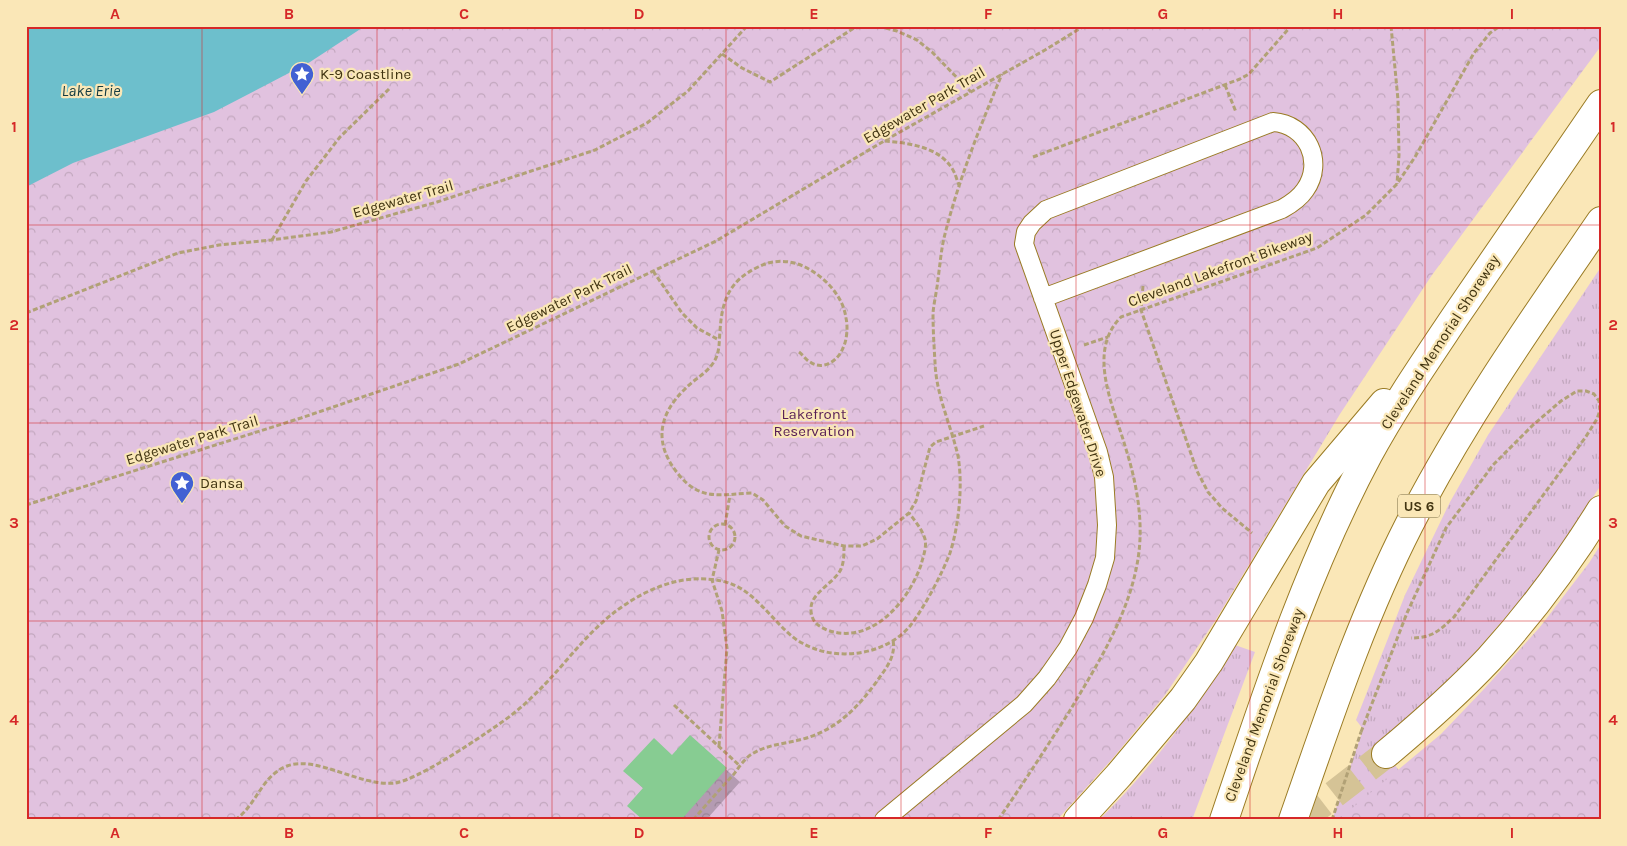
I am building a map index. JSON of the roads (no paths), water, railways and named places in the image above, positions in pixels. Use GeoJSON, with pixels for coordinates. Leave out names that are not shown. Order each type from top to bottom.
{"type":"FeatureCollection","features":[{"type":"Feature","properties":{"kind":"highway","name":"Cleveland Memorial Shoreway"},"geometry":{"type":"LineString","coordinates":[[1224,820],[1280,655],[1320,554],[1368,454],[1421,366],[1601,104]]}},
{"type":"Feature","properties":{"kind":"highway","name":"US 6"},"geometry":{"type":"LineString","coordinates":[[1294,820],[1358,640],[1409,526],[1482,398],[1601,221]]}},
{"type":"Feature","properties":{"kind":"highway"},"geometry":{"type":"LineString","coordinates":[[1078,820],[1153,736],[1209,662],[1316,482],[1451,324]]}},
{"type":"Feature","properties":{"kind":"highway"},"geometry":{"type":"LineString","coordinates":[[1386,754],[1422,724],[1495,652],[1544,594],[1601,510]]}},
{"type":"Feature","properties":{"kind":"lane","name":"Upper Edgewater Drive"},"geometry":{"type":"LineString","coordinates":[[884,820],[1024,704],[1048,678],[1068,648],[1084,618],[1105,558],[1108,525],[1104,477],[1098,452],[1043,298],[1024,244],[1026,232],[1032,223],[1046,210],[1273,122],[1283,122],[1293,127],[1303,136],[1312,150],[1314,165],[1306,190],[1295,201],[1282,209],[1043,298]]}},
{"type":"Feature","properties":{"kind":"water","name":"Lake Erie"},"geometry":{"type":"Polygon","coordinates":[[[26,26],[365,26],[310,62],[214,112],[73,163],[26,187],[26,26]]]}},
{"type":"Feature","properties":{"kind":"tunnel"},"geometry":{"type":"LineString","coordinates":[[1301,820],[1386,754]]}},
{"type":"Feature","properties":{"kind":"place","name":"K-9 Coastline"},"geometry":{"type":"Point","coordinates":[302,95]}},
{"type":"Feature","properties":{"kind":"place","name":"Dansa"},"geometry":{"type":"Point","coordinates":[182,504]}},
{"type":"Feature","properties":{"kind":"park label","name":"Lakefront Reservation"},"geometry":{"type":"Point","coordinates":[814,422]}}]}
